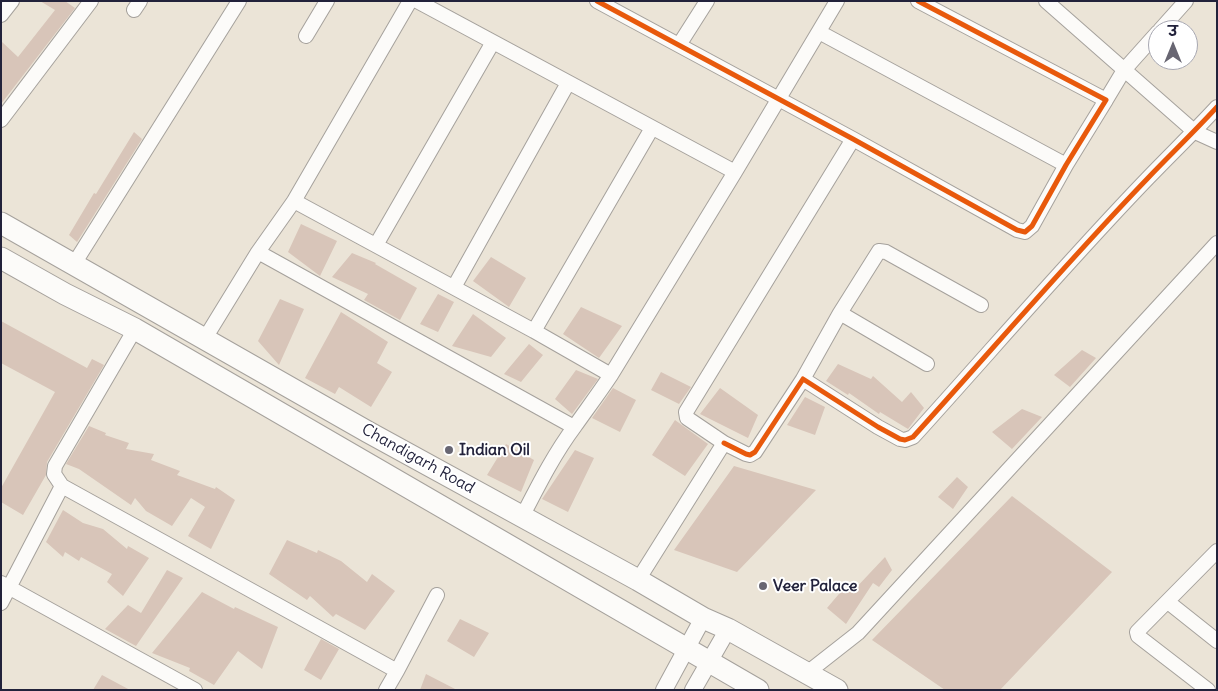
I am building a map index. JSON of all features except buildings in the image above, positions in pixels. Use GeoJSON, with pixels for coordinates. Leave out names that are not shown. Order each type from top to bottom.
{"type":"FeatureCollection","features":[{"type":"Feature","properties":{"kind":"main road","name":"Chandigarh Road"},"geometry":{"type":"LineString","coordinates":[[1,223],[204,340],[638,580],[703,618],[728,629],[837,690]]}},
{"type":"Feature","properties":{"kind":"main road","name":"Chandigarh Road"},"geometry":{"type":"LineString","coordinates":[[1,258],[65,294],[135,329],[758,690]]}},
{"type":"Feature","properties":{"kind":"street"},"geometry":{"type":"LineString","coordinates":[[1,15],[12,1]]}},
{"type":"Feature","properties":{"kind":"street"},"geometry":{"type":"LineString","coordinates":[[1,120],[91,1]]}},
{"type":"Feature","properties":{"kind":"street"},"geometry":{"type":"LineString","coordinates":[[74,264],[239,1]]}},
{"type":"Feature","properties":{"kind":"street"},"geometry":{"type":"LineString","coordinates":[[306,36],[327,1]]}},
{"type":"Feature","properties":{"kind":"street"},"geometry":{"type":"LineString","coordinates":[[204,340],[258,252],[294,201],[410,1]]}},
{"type":"Feature","properties":{"kind":"street"},"geometry":{"type":"LineString","coordinates":[[417,1],[735,172]]}},
{"type":"Feature","properties":{"kind":"street"},"geometry":{"type":"LineString","coordinates":[[597,1],[1022,232],[1032,226],[1066,165],[1124,70],[1148,43]]}},
{"type":"Feature","properties":{"kind":"street"},"geometry":{"type":"LineString","coordinates":[[679,45],[707,1]]}},
{"type":"Feature","properties":{"kind":"street"},"geometry":{"type":"LineString","coordinates":[[522,517],[546,472],[574,427],[611,375],[837,1]]}},
{"type":"Feature","properties":{"kind":"street"},"geometry":{"type":"LineString","coordinates":[[918,1],[944,7],[1106,100]]}},
{"type":"Feature","properties":{"kind":"street"},"geometry":{"type":"LineString","coordinates":[[1169,20],[1186,1]]}},
{"type":"Feature","properties":{"kind":"street"},"geometry":{"type":"LineString","coordinates":[[1055,4],[1124,70],[1195,132],[1217,142]]}},
{"type":"Feature","properties":{"kind":"street"},"geometry":{"type":"LineString","coordinates":[[819,32],[1066,165]]}},
{"type":"Feature","properties":{"kind":"street"},"geometry":{"type":"LineString","coordinates":[[376,245],[493,42]]}},
{"type":"Feature","properties":{"kind":"street"},"geometry":{"type":"LineString","coordinates":[[454,287],[568,83]]}},
{"type":"Feature","properties":{"kind":"street"},"geometry":{"type":"LineString","coordinates":[[803,379],[900,439],[906,440],[913,437],[1025,310],[1148,177],[1195,132],[1217,107]]}},
{"type":"Feature","properties":{"kind":"street"},"geometry":{"type":"LineString","coordinates":[[534,331],[652,128]]}},
{"type":"Feature","properties":{"kind":"street"},"geometry":{"type":"LineString","coordinates":[[853,139],[686,412],[687,418],[724,443],[746,454],[750,455],[755,452],[803,379],[840,313],[877,253],[881,251],[981,305]]}},
{"type":"Feature","properties":{"kind":"street"},"geometry":{"type":"LineString","coordinates":[[294,201],[454,287],[611,375]]}},
{"type":"Feature","properties":{"kind":"street"},"geometry":{"type":"LineString","coordinates":[[807,673],[858,634],[1217,242]]}},
{"type":"Feature","properties":{"kind":"street"},"geometry":{"type":"LineString","coordinates":[[258,252],[574,427]]}},
{"type":"Feature","properties":{"kind":"street"},"geometry":{"type":"LineString","coordinates":[[840,313],[927,364]]}},
{"type":"Feature","properties":{"kind":"street"},"geometry":{"type":"LineString","coordinates":[[135,329],[56,466],[54,474],[56,479],[62,486],[397,671]]}},
{"type":"Feature","properties":{"kind":"street"},"geometry":{"type":"LineString","coordinates":[[638,580],[724,443]]}},
{"type":"Feature","properties":{"kind":"street"},"geometry":{"type":"LineString","coordinates":[[1,603],[6,585],[62,486]]}},
{"type":"Feature","properties":{"kind":"street"},"geometry":{"type":"LineString","coordinates":[[1208,690],[1138,634],[1138,630],[1217,551]]}},
{"type":"Feature","properties":{"kind":"street"},"geometry":{"type":"LineString","coordinates":[[6,585],[195,690]]}},
{"type":"Feature","properties":{"kind":"street"},"geometry":{"type":"LineString","coordinates":[[386,690],[437,595]]}},
{"type":"Feature","properties":{"kind":"street"},"geometry":{"type":"LineString","coordinates":[[1168,602],[1217,641]]}},
{"type":"Feature","properties":{"kind":"street"},"geometry":{"type":"LineString","coordinates":[[664,690],[703,618]]}},
{"type":"Feature","properties":{"kind":"street"},"geometry":{"type":"LineString","coordinates":[[693,690],[728,629]]}},
{"type":"Feature","properties":{"kind":"cycle path"},"geometry":{"type":"LineString","coordinates":[[597,1],[1017,230],[1025,232],[1032,226],[1066,165],[1106,100],[918,1]]}},
{"type":"Feature","properties":{"kind":"cycle path"},"geometry":{"type":"LineString","coordinates":[[724,443],[746,454],[750,455],[755,452],[803,379],[900,439],[905,440],[913,437],[1088,242],[1217,107]]}},
{"type":"Feature","properties":{"kind":"place","name":"Indian Oil"},"geometry":{"type":"Point","coordinates":[449,450]}},
{"type":"Feature","properties":{"kind":"place","name":"Veer Palace"},"geometry":{"type":"Point","coordinates":[763,586]}}]}
